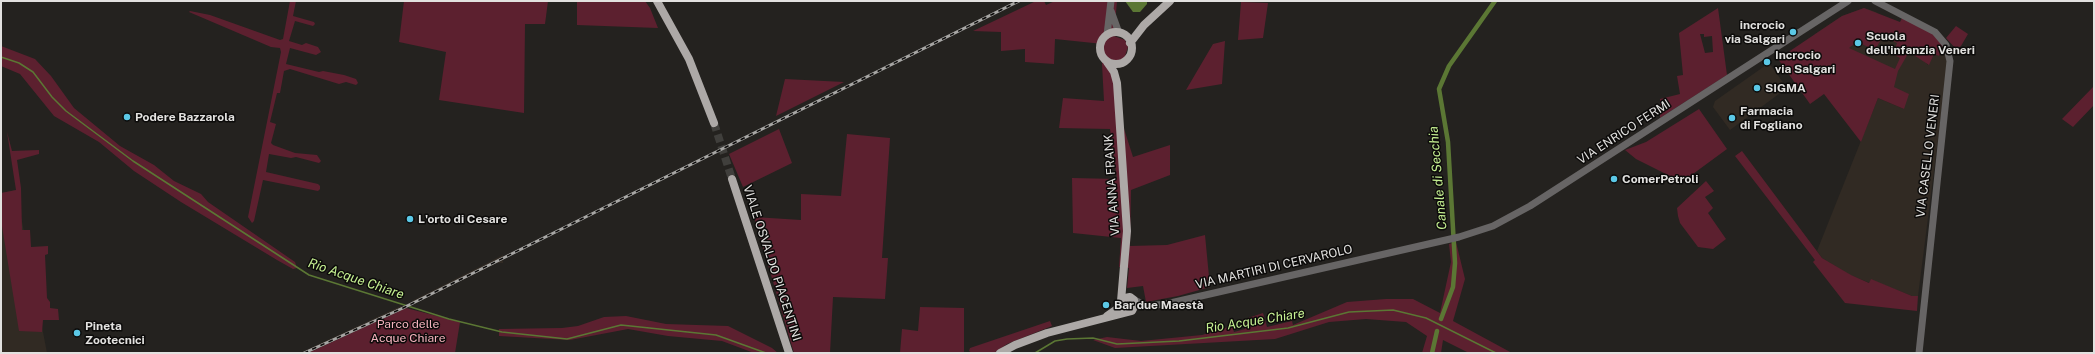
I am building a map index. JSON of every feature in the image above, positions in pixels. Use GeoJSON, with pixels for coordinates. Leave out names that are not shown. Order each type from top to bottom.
{"type":"FeatureCollection","features":[{"type":"Feature","properties":{"kind":"main road"},"geometry":{"type":"LineString","coordinates":[[657,1],[689,59],[714,123]]}},
{"type":"Feature","properties":{"kind":"main road"},"geometry":{"type":"LineString","coordinates":[[1130,43],[1144,25],[1170,1]]}},
{"type":"Feature","properties":{"kind":"main road"},"geometry":{"type":"LineString","coordinates":[[1122,34],[1130,43],[1132,49],[1130,56],[1122,63],[1114,64],[1107,62],[1103,58],[1100,48],[1101,43],[1109,34],[1122,34],[1144,25]]}},
{"type":"Feature","properties":{"kind":"main road","name":"VIA ANNA FRANK"},"geometry":{"type":"LineString","coordinates":[[1107,62],[1114,72],[1116,83],[1127,231],[1121,302]]}},
{"type":"Feature","properties":{"kind":"main road","name":"VIA ANNA FRANK"},"geometry":{"type":"LineString","coordinates":[[1116,83],[1122,63]]}},
{"type":"Feature","properties":{"kind":"main road","name":"VIALE OSVALDO PIACENTINI"},"geometry":{"type":"LineString","coordinates":[[732,180],[789,353]]}},
{"type":"Feature","properties":{"kind":"main road"},"geometry":{"type":"LineString","coordinates":[[1121,302],[1121,307],[1129,310],[1135,305],[1132,298],[1122,286]]}},
{"type":"Feature","properties":{"kind":"main road","name":"VIA MARTIRI DI CERVAROLO"},"geometry":{"type":"LineString","coordinates":[[1107,316],[1117,309],[1121,302],[1132,298]]}},
{"type":"Feature","properties":{"kind":"main road","name":"VIA MARTIRI DI CERVAROLO"},"geometry":{"type":"LineString","coordinates":[[1000,353],[1015,345],[1042,335],[1129,310]]}},
{"type":"Feature","properties":{"kind":"street","name":"VIA ENRICO FERMI"},"geometry":{"type":"LineString","coordinates":[[1397,251],[1448,240],[1493,226],[1530,206],[1848,1]]}},
{"type":"Feature","properties":{"kind":"street","name":"VIA CASELLO VENERI"},"geometry":{"type":"LineString","coordinates":[[1876,1],[1935,32],[1946,45],[1950,61],[1919,353]]}},
{"type":"Feature","properties":{"kind":"street"},"geometry":{"type":"LineString","coordinates":[[1109,34],[1111,5]]}},
{"type":"Feature","properties":{"kind":"street"},"geometry":{"type":"LineString","coordinates":[[1111,5],[1122,34]]}},
{"type":"Feature","properties":{"kind":"street","name":"VIA MARTIRI DI CERVAROLO"},"geometry":{"type":"LineString","coordinates":[[1129,310],[1156,306],[1397,251]]}},
{"type":"Feature","properties":{"kind":"street","name":"VIA MARTIRI DI CERVAROLO"},"geometry":{"type":"LineString","coordinates":[[1132,298],[1144,305],[1156,306]]}},
{"type":"Feature","properties":{"kind":"shaded area"},"geometry":{"type":"Polygon","coordinates":[[[1125,1],[1147,1],[1147,4],[1140,12],[1133,12],[1125,1]]]}},
{"type":"Feature","properties":{"kind":"shaded area"},"geometry":{"type":"Polygon","coordinates":[[[1864,8],[1876,12],[1928,65],[1934,54],[1939,56],[1943,45],[1948,61],[1918,296],[1912,296],[1871,280],[1870,283],[1850,275],[1822,258],[1817,251],[1878,98],[1904,109],[1894,87],[1815,34],[1842,16],[1864,8]]]}},
{"type":"Feature","properties":{"kind":"shaded area"},"geometry":{"type":"Polygon","coordinates":[[[1769,63],[1787,88],[1730,130],[1713,107],[1715,101],[1769,63]]]}},
{"type":"Feature","properties":{"kind":"shaded area"},"geometry":{"type":"Polygon","coordinates":[[[16,190],[47,353],[1,353],[1,193],[16,190]]]}},
{"type":"Feature","properties":{"kind":"shaded area"},"geometry":{"type":"Polygon","coordinates":[[[503,255],[503,263],[497,263],[414,304],[412,301],[503,255]]]}},
{"type":"Feature","properties":{"kind":"shaded area"},"geometry":{"type":"Polygon","coordinates":[[[401,306],[403,309],[322,347],[308,353],[300,353],[401,306]]]}},
{"type":"Feature","properties":{"kind":"green space"},"geometry":{"type":"Polygon","coordinates":[[[290,1],[296,1],[293,16],[314,22],[315,24],[313,26],[295,21],[289,41],[302,45],[306,43],[318,47],[321,52],[316,55],[290,48],[286,64],[319,72],[323,71],[344,75],[356,79],[358,83],[356,85],[346,82],[339,84],[290,69],[284,71],[280,93],[277,93],[270,122],[276,124],[271,143],[295,153],[317,155],[321,161],[319,163],[296,157],[291,158],[269,154],[266,172],[318,184],[320,189],[318,191],[263,180],[254,221],[252,223],[248,217],[281,52],[280,48],[271,47],[189,12],[210,15],[280,40],[283,39],[290,1]]]}},
{"type":"Feature","properties":{"kind":"green space"},"geometry":{"type":"Polygon","coordinates":[[[404,1],[548,1],[545,24],[525,24],[524,113],[439,100],[446,52],[399,42],[404,1]]]}},
{"type":"Feature","properties":{"kind":"green space"},"geometry":{"type":"Polygon","coordinates":[[[577,1],[645,1],[650,8],[658,28],[577,25],[577,1]]]}},
{"type":"Feature","properties":{"kind":"green space"},"geometry":{"type":"Polygon","coordinates":[[[1036,1],[1044,1],[1046,5],[1055,1],[1117,1],[1114,36],[1125,40],[1128,47],[1124,59],[1113,61],[1113,73],[1119,113],[1133,157],[1170,145],[1170,175],[1131,190],[1130,246],[1167,245],[1205,235],[1210,287],[1178,296],[1146,302],[1143,286],[1127,288],[1129,268],[1119,267],[1121,238],[1073,233],[1072,178],[1117,179],[1110,129],[1059,128],[1063,98],[1104,101],[1102,64],[1103,44],[1055,39],[1054,64],[1025,62],[1025,49],[1001,51],[1001,32],[973,31],[1036,1]]]}},
{"type":"Feature","properties":{"kind":"green space"},"geometry":{"type":"Polygon","coordinates":[[[1241,2],[1268,3],[1263,38],[1238,40],[1241,2]]]}},
{"type":"Feature","properties":{"kind":"green space"},"geometry":{"type":"Polygon","coordinates":[[[1718,8],[1727,75],[1660,118],[1660,99],[1680,94],[1677,76],[1683,75],[1679,33],[1718,8]],[[1700,34],[1705,53],[1713,52],[1712,36],[1704,37],[1704,34],[1700,34]]]}},
{"type":"Feature","properties":{"kind":"green space"},"geometry":{"type":"Polygon","coordinates":[[[1864,8],[1900,22],[1903,16],[1934,33],[1943,45],[1939,56],[1934,54],[1929,65],[1909,52],[1898,71],[1894,87],[1909,94],[1904,109],[1878,98],[1861,142],[1824,94],[1810,104],[1778,59],[1842,16],[1864,8]],[[1883,36],[1875,50],[1857,42],[1849,48],[1895,69],[1900,58],[1893,54],[1897,43],[1883,36]]]}},
{"type":"Feature","properties":{"kind":"green space"},"geometry":{"type":"Polygon","coordinates":[[[1956,26],[1968,34],[1961,46],[1956,49],[1946,38],[1956,26]]]}},
{"type":"Feature","properties":{"kind":"green space"},"geometry":{"type":"Polygon","coordinates":[[[1225,41],[1222,84],[1186,90],[1213,44],[1225,41]]]}},
{"type":"Feature","properties":{"kind":"green space"},"geometry":{"type":"Polygon","coordinates":[[[1,46],[35,59],[51,76],[74,108],[120,146],[154,165],[174,181],[201,194],[208,202],[295,262],[297,268],[293,269],[277,260],[181,202],[134,171],[99,142],[54,116],[20,74],[1,66],[1,46]]]}},
{"type":"Feature","properties":{"kind":"green space"},"geometry":{"type":"Polygon","coordinates":[[[785,79],[844,82],[776,116],[785,79]]]}},
{"type":"Feature","properties":{"kind":"green space"},"geometry":{"type":"Polygon","coordinates":[[[2094,86],[2094,105],[2073,127],[2062,119],[2094,86]]]}},
{"type":"Feature","properties":{"kind":"green space"},"geometry":{"type":"Polygon","coordinates":[[[1699,109],[1727,149],[1682,182],[1636,159],[1625,150],[1646,142],[1699,109]]]}},
{"type":"Feature","properties":{"kind":"green space"},"geometry":{"type":"Polygon","coordinates":[[[779,129],[792,163],[743,187],[729,154],[779,129]]]}},
{"type":"Feature","properties":{"kind":"green space"},"geometry":{"type":"Polygon","coordinates":[[[7,132],[12,151],[39,150],[39,154],[17,160],[21,188],[22,230],[30,230],[31,247],[48,246],[48,254],[45,255],[47,298],[50,302],[50,308],[58,309],[59,320],[43,320],[42,332],[19,331],[1,220],[1,193],[16,190],[7,132]]]}},
{"type":"Feature","properties":{"kind":"green space"},"geometry":{"type":"Polygon","coordinates":[[[847,134],[890,138],[882,258],[888,258],[885,299],[833,297],[830,353],[794,353],[754,217],[801,220],[801,194],[841,196],[847,134]]]}},
{"type":"Feature","properties":{"kind":"green space"},"geometry":{"type":"Polygon","coordinates":[[[1742,151],[1822,258],[1851,275],[1869,283],[1871,279],[1912,296],[1918,296],[1917,311],[1845,303],[1813,262],[1815,260],[1735,156],[1742,151]]]}},
{"type":"Feature","properties":{"kind":"green space"},"geometry":{"type":"Polygon","coordinates":[[[1706,181],[1714,191],[1705,197],[1713,208],[1708,213],[1726,239],[1713,249],[1698,247],[1680,223],[1677,208],[1706,181]]]}},
{"type":"Feature","properties":{"kind":"green space"},"geometry":{"type":"Polygon","coordinates":[[[1456,242],[1465,279],[1453,321],[1512,353],[1469,353],[1443,340],[1441,353],[1422,353],[1427,336],[1406,322],[1366,319],[1329,322],[1275,339],[1115,348],[1093,340],[1107,337],[1141,341],[1202,335],[1232,326],[1234,332],[1245,329],[1242,320],[1263,313],[1267,327],[1292,321],[1293,325],[1347,302],[1386,299],[1413,299],[1440,313],[1451,262],[1449,244],[1456,242]]]}},
{"type":"Feature","properties":{"kind":"green space"},"geometry":{"type":"Polygon","coordinates":[[[920,307],[964,308],[964,353],[900,353],[902,329],[918,331],[920,307]]]}},
{"type":"Feature","properties":{"kind":"green space","name":"Parco delle Acque Chiare"},"geometry":{"type":"Polygon","coordinates":[[[406,308],[460,322],[455,353],[308,353],[406,308]]]}},
{"type":"Feature","properties":{"kind":"green space"},"geometry":{"type":"Polygon","coordinates":[[[626,316],[666,324],[728,326],[772,348],[778,353],[754,353],[722,341],[668,336],[628,329],[570,340],[499,336],[499,329],[562,328],[578,326],[604,317],[626,316]]]}},
{"type":"Feature","properties":{"kind":"green space"},"geometry":{"type":"Polygon","coordinates":[[[1050,321],[1052,326],[1007,344],[994,353],[972,353],[969,351],[970,348],[1050,321]]]}},
{"type":"Feature","properties":{"kind":"waterway","name":"Canale di Secchia"},"geometry":{"type":"LineString","coordinates":[[1441,319],[1453,287],[1455,263],[1448,142],[1439,89],[1449,66],[1495,1]]}},
{"type":"Feature","properties":{"kind":"waterway","name":"Rio Acque Chiare"},"geometry":{"type":"LineString","coordinates":[[1,57],[19,63],[33,72],[52,97],[66,111],[133,161],[309,275],[449,319],[502,332],[567,339],[621,325],[716,335],[766,353]]}},
{"type":"Feature","properties":{"kind":"waterway","name":"Rio Acque Chiare"},"geometry":{"type":"LineString","coordinates":[[1035,353],[1055,341],[1067,339],[1093,338],[1117,344],[1179,341],[1288,328],[1349,312],[1393,310],[1426,318],[1496,353]]}},
{"type":"Feature","properties":{"kind":"waterway","name":"Canale di Secchia"},"geometry":{"type":"LineString","coordinates":[[1432,353],[1437,331]]}},
{"type":"Feature","properties":{"kind":"tunnel"},"geometry":{"type":"LineString","coordinates":[[714,123],[732,179]]}},
{"type":"Feature","properties":{"kind":"railway"},"geometry":{"type":"LineString","coordinates":[[304,353],[403,308],[1019,1]]}},
{"type":"Feature","properties":{"kind":"place","name":"incrocio via Salgari"},"geometry":{"type":"Point","coordinates":[1793,32]}},
{"type":"Feature","properties":{"kind":"place","name":"Scuola dell'infanzia Veneri"},"geometry":{"type":"Point","coordinates":[1858,43]}},
{"type":"Feature","properties":{"kind":"place","name":"Incrocio via Salgari"},"geometry":{"type":"Point","coordinates":[1767,62]}},
{"type":"Feature","properties":{"kind":"place","name":"SIGMA"},"geometry":{"type":"Point","coordinates":[1757,88]}},
{"type":"Feature","properties":{"kind":"place","name":"Podere Bazzarola"},"geometry":{"type":"Point","coordinates":[127,117]}},
{"type":"Feature","properties":{"kind":"place","name":"Farmacia di Fogliano"},"geometry":{"type":"Point","coordinates":[1732,118]}},
{"type":"Feature","properties":{"kind":"place","name":"ComerPetroli"},"geometry":{"type":"Point","coordinates":[1614,179]}},
{"type":"Feature","properties":{"kind":"place","name":"L'orto di Cesare"},"geometry":{"type":"Point","coordinates":[410,219]}},
{"type":"Feature","properties":{"kind":"place","name":"Bar due Maestà"},"geometry":{"type":"Point","coordinates":[1106,305]}},
{"type":"Feature","properties":{"kind":"place","name":"Pineta Zootecnici"},"geometry":{"type":"Point","coordinates":[77,333]}}]}
